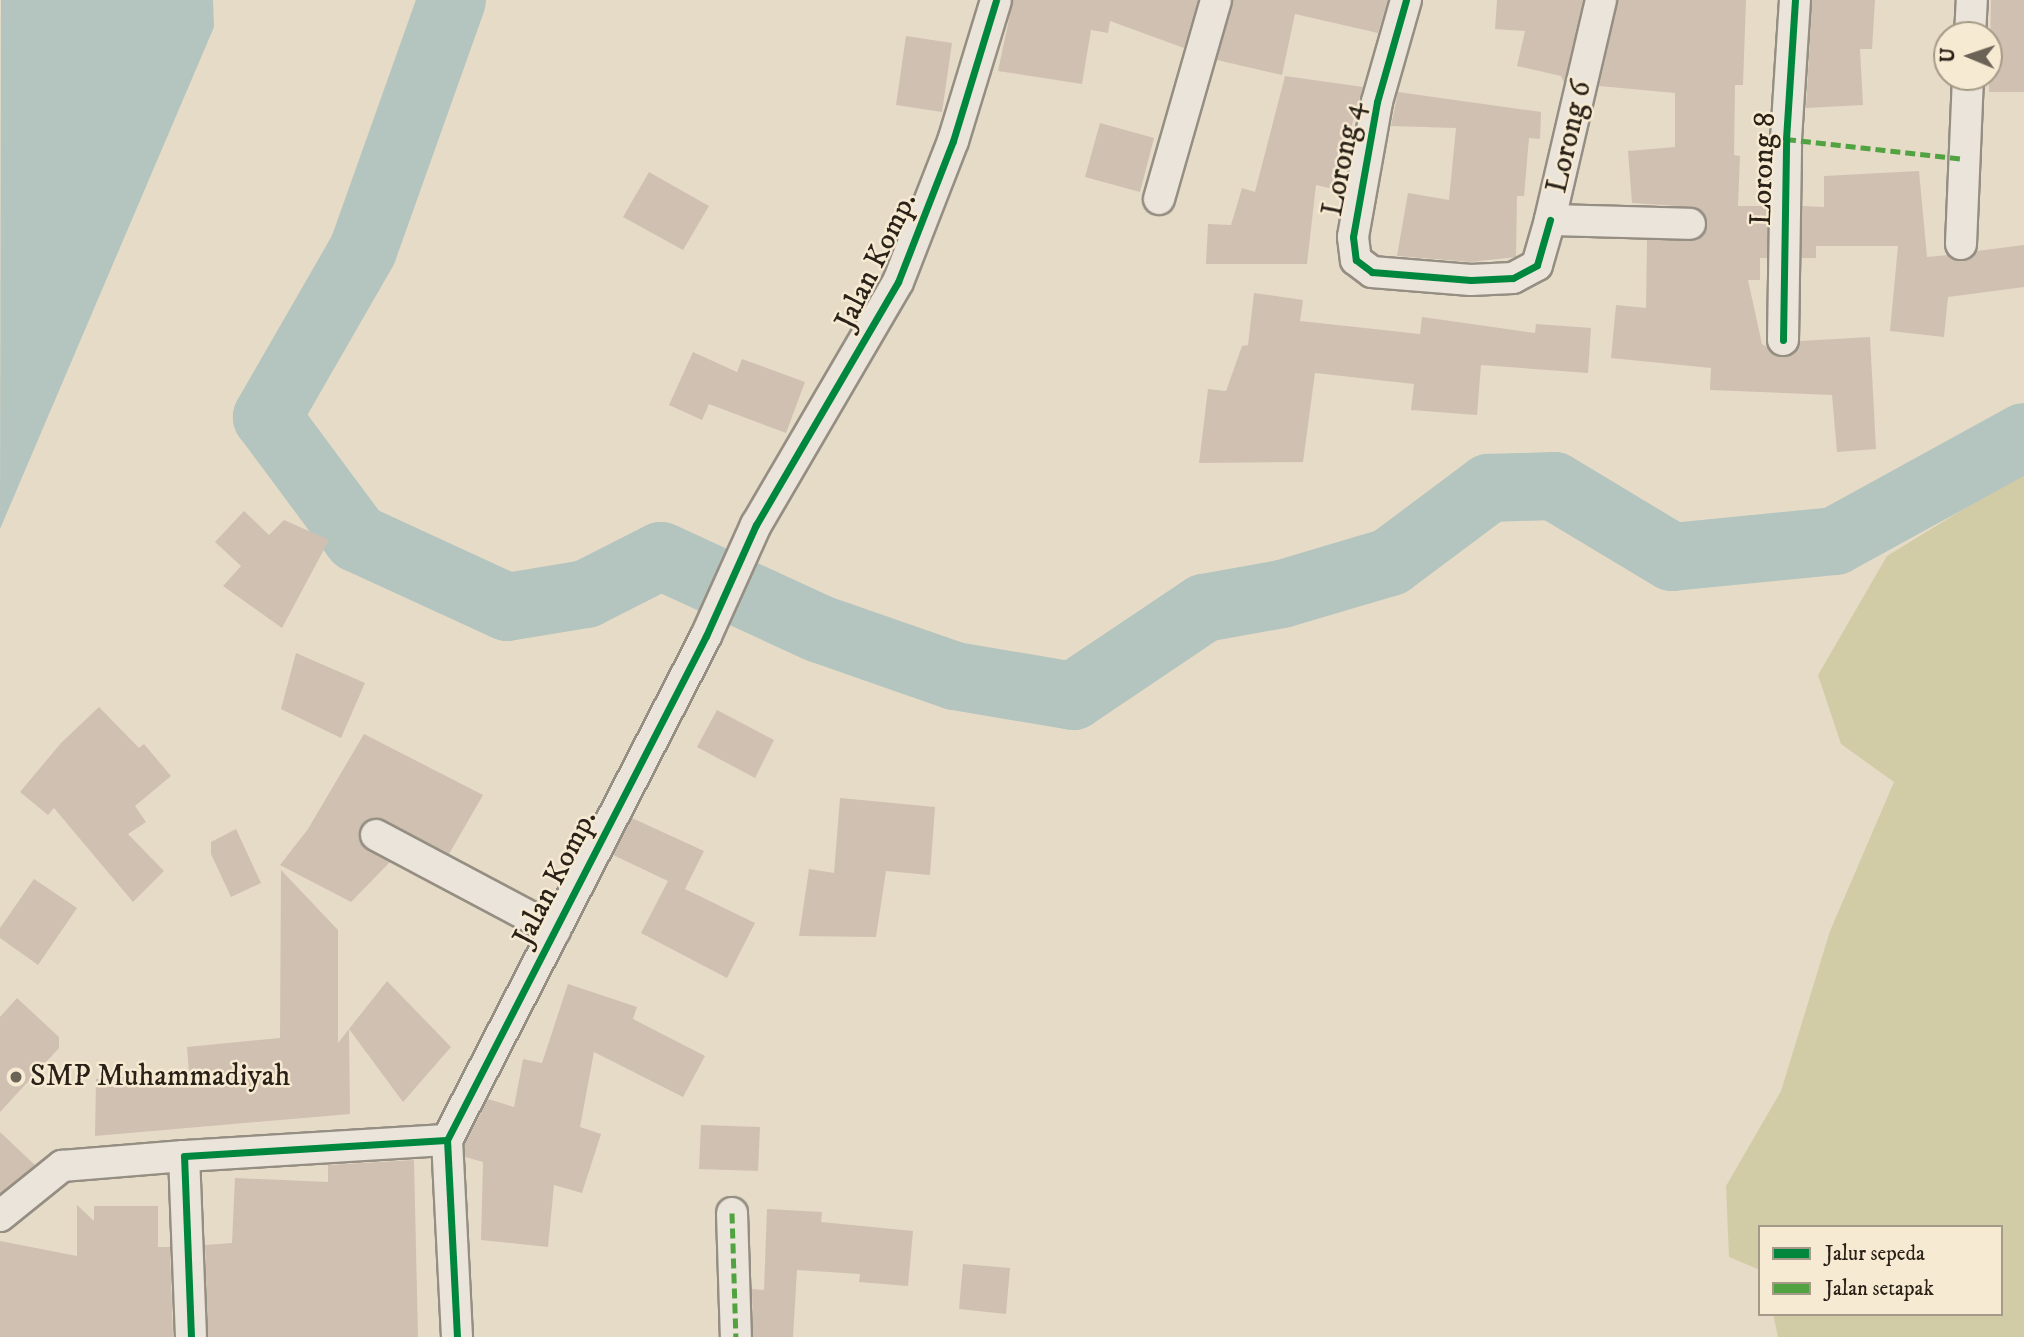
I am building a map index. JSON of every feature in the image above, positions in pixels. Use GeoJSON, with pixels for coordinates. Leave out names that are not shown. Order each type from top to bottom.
{"type":"FeatureCollection","features":[{"type":"Feature","properties":{"kind":"street","name":"Jalan Komp."},"geometry":{"type":"LineString","coordinates":[[447,1140],[815,418],[898,282],[953,141],[996,0]]}},
{"type":"Feature","properties":{"kind":"street"},"geometry":{"type":"LineString","coordinates":[[1159,199],[1216,0]]}},
{"type":"Feature","properties":{"kind":"street","name":"Lorong 4"},"geometry":{"type":"LineString","coordinates":[[1406,0],[1377,102],[1353,237],[1356,260],[1372,272],[1513,278],[1537,265],[1550,220]]}},
{"type":"Feature","properties":{"kind":"street","name":"Lorong 6"},"geometry":{"type":"LineString","coordinates":[[1601,0],[1550,220],[1690,224]]}},
{"type":"Feature","properties":{"kind":"street","name":"Lorong 8"},"geometry":{"type":"LineString","coordinates":[[1783,340],[1786,139],[1795,0]]}},
{"type":"Feature","properties":{"kind":"street"},"geometry":{"type":"LineString","coordinates":[[1971,21],[1972,0]]}},
{"type":"Feature","properties":{"kind":"street"},"geometry":{"type":"LineString","coordinates":[[1961,244],[1967,91]]}},
{"type":"Feature","properties":{"kind":"street"},"geometry":{"type":"LineString","coordinates":[[376,835],[555,930]]}},
{"type":"Feature","properties":{"kind":"street"},"geometry":{"type":"LineString","coordinates":[[0,1216],[61,1167],[184,1156],[447,1140],[457,1337]]}},
{"type":"Feature","properties":{"kind":"street"},"geometry":{"type":"LineString","coordinates":[[184,1156],[191,1337]]}},
{"type":"Feature","properties":{"kind":"street"},"geometry":{"type":"LineString","coordinates":[[732,1213],[736,1337]]}},
{"type":"Feature","properties":{"kind":"shaded area"},"geometry":{"type":"Polygon","coordinates":[[[1,0],[213,0],[214,27],[0,529],[1,0]]]}},
{"type":"Feature","properties":{"kind":"shaded area"},"geometry":{"type":"Polygon","coordinates":[[[2024,472],[2024,1337],[1778,1337],[1773,1316],[2003,1316],[2003,1225],[1758,1225],[1758,1269],[1729,1257],[1726,1186],[1781,1091],[1830,931],[1894,782],[1841,744],[1818,675],[1887,556],[2024,472]]]}},
{"type":"Feature","properties":{"kind":"building"},"geometry":{"type":"Polygon","coordinates":[[[1013,0],[1198,0],[1184,48],[1110,21],[1108,33],[1091,30],[1082,84],[998,71],[1013,0]]]}},
{"type":"Feature","properties":{"kind":"building"},"geometry":{"type":"Polygon","coordinates":[[[1233,0],[1388,0],[1378,33],[1295,14],[1282,75],[1217,60],[1233,0]]]}},
{"type":"Feature","properties":{"kind":"building"},"geometry":{"type":"Polygon","coordinates":[[[1497,0],[1583,0],[1564,83],[1561,76],[1517,66],[1525,31],[1495,29],[1497,0]]]}},
{"type":"Feature","properties":{"kind":"building"},"geometry":{"type":"Polygon","coordinates":[[[1618,0],[1746,0],[1743,85],[1735,85],[1734,155],[1740,156],[1738,206],[1768,206],[1767,258],[1760,258],[1760,280],[1748,280],[1762,344],[1783,357],[1792,355],[1800,341],[1870,337],[1876,449],[1837,452],[1832,395],[1710,390],[1711,368],[1611,358],[1616,305],[1646,308],[1647,240],[1698,240],[1707,224],[1700,210],[1691,207],[1632,203],[1628,151],[1675,147],[1675,93],[1599,86],[1618,0]]]}},
{"type":"Feature","properties":{"kind":"building"},"geometry":{"type":"Polygon","coordinates":[[[1812,0],[1875,0],[1872,49],[1860,49],[1863,105],[1806,108],[1812,0]]]}},
{"type":"Feature","properties":{"kind":"building"},"geometry":{"type":"Polygon","coordinates":[[[1991,0],[2024,0],[2024,92],[1989,92],[2003,91],[2003,21],[1991,21],[1991,0]]]}},
{"type":"Feature","properties":{"kind":"building"},"geometry":{"type":"Polygon","coordinates":[[[906,36],[952,43],[942,112],[896,105],[906,36]]]}},
{"type":"Feature","properties":{"kind":"building"},"geometry":{"type":"Polygon","coordinates":[[[1285,76],[1363,87],[1333,189],[1316,185],[1307,264],[1206,264],[1208,224],[1231,225],[1242,188],[1255,192],[1285,76]]]}},
{"type":"Feature","properties":{"kind":"building"},"geometry":{"type":"Polygon","coordinates":[[[1398,92],[1541,112],[1540,139],[1529,138],[1524,196],[1517,196],[1516,257],[1471,262],[1397,256],[1408,193],[1449,200],[1456,128],[1391,126],[1398,92]]]}},
{"type":"Feature","properties":{"kind":"building"},"geometry":{"type":"Polygon","coordinates":[[[1100,123],[1154,138],[1140,192],[1085,177],[1100,123]]]}},
{"type":"Feature","properties":{"kind":"building"},"geometry":{"type":"Polygon","coordinates":[[[1919,171],[1927,257],[1948,255],[1961,261],[1977,251],[2024,245],[2024,287],[1948,297],[1944,337],[1890,331],[1898,246],[1816,246],[1816,258],[1802,258],[1802,206],[1824,207],[1824,176],[1919,171]]]}},
{"type":"Feature","properties":{"kind":"building"},"geometry":{"type":"Polygon","coordinates":[[[649,172],[709,206],[683,250],[623,217],[649,172]]]}},
{"type":"Feature","properties":{"kind":"building"},"geometry":{"type":"Polygon","coordinates":[[[1254,293],[1303,300],[1300,321],[1420,334],[1422,317],[1535,333],[1536,324],[1591,328],[1588,373],[1481,365],[1477,415],[1411,410],[1414,384],[1315,373],[1303,462],[1199,463],[1208,389],[1226,391],[1242,346],[1248,345],[1254,293]]]}},
{"type":"Feature","properties":{"kind":"building"},"geometry":{"type":"Polygon","coordinates":[[[693,352],[737,372],[742,359],[805,382],[786,433],[709,404],[702,420],[669,405],[693,352]]]}},
{"type":"Feature","properties":{"kind":"building"},"geometry":{"type":"Polygon","coordinates":[[[244,511],[269,535],[284,520],[329,540],[282,628],[223,586],[241,566],[215,542],[244,511]]]}},
{"type":"Feature","properties":{"kind":"building"},"geometry":{"type":"Polygon","coordinates":[[[296,653],[365,683],[341,738],[281,709],[296,653]]]}},
{"type":"Feature","properties":{"kind":"building"},"geometry":{"type":"Polygon","coordinates":[[[99,707],[139,748],[144,744],[171,776],[135,806],[146,822],[128,834],[164,871],[133,902],[54,808],[48,815],[20,792],[61,743],[99,707]]]}},
{"type":"Feature","properties":{"kind":"building"},"geometry":{"type":"Polygon","coordinates":[[[717,710],[774,740],[755,778],[697,747],[717,710]]]}},
{"type":"Feature","properties":{"kind":"building"},"geometry":{"type":"Polygon","coordinates":[[[364,734],[483,795],[449,854],[384,820],[366,821],[359,835],[361,844],[390,862],[351,902],[280,865],[308,829],[364,734]]]}},
{"type":"Feature","properties":{"kind":"building"},"geometry":{"type":"Polygon","coordinates":[[[840,798],[935,807],[930,875],[886,871],[876,937],[799,936],[809,869],[834,873],[840,798]]]}},
{"type":"Feature","properties":{"kind":"building"},"geometry":{"type":"Polygon","coordinates":[[[632,818],[704,851],[685,889],[755,923],[727,978],[641,933],[668,881],[613,855],[632,818]]]}},
{"type":"Feature","properties":{"kind":"building"},"geometry":{"type":"Polygon","coordinates":[[[236,829],[261,883],[231,897],[211,854],[211,842],[236,829]]]}},
{"type":"Feature","properties":{"kind":"building"},"geometry":{"type":"Polygon","coordinates":[[[281,870],[338,930],[338,1043],[349,1029],[350,1114],[95,1136],[96,1079],[189,1072],[187,1047],[280,1038],[281,870]]]}},
{"type":"Feature","properties":{"kind":"building"},"geometry":{"type":"Polygon","coordinates":[[[34,879],[77,908],[38,965],[0,938],[0,928],[34,879]]]}},
{"type":"Feature","properties":{"kind":"building"},"geometry":{"type":"Polygon","coordinates":[[[387,981],[451,1047],[403,1102],[349,1029],[387,981]]]}},
{"type":"Feature","properties":{"kind":"building"},"geometry":{"type":"Polygon","coordinates":[[[568,984],[637,1007],[633,1019],[705,1056],[683,1097],[594,1052],[580,1127],[601,1134],[582,1193],[554,1185],[548,1247],[481,1240],[483,1162],[465,1157],[465,1144],[488,1099],[514,1107],[523,1059],[542,1063],[568,984]]]}},
{"type":"Feature","properties":{"kind":"building","name":"SMP Muhammadiyah"},"geometry":{"type":"Polygon","coordinates":[[[17,998],[59,1037],[59,1048],[0,1112],[0,1017],[17,998]]]}},
{"type":"Feature","properties":{"kind":"building"},"geometry":{"type":"Polygon","coordinates":[[[701,1125],[760,1127],[758,1171],[699,1169],[701,1125]]]}},
{"type":"Feature","properties":{"kind":"building"},"geometry":{"type":"Polygon","coordinates":[[[0,1132],[35,1165],[0,1194],[0,1132]]]}},
{"type":"Feature","properties":{"kind":"building"},"geometry":{"type":"Polygon","coordinates":[[[414,1160],[418,1337],[208,1337],[205,1245],[232,1243],[235,1178],[328,1182],[328,1165],[414,1160]]]}},
{"type":"Feature","properties":{"kind":"building"},"geometry":{"type":"Polygon","coordinates":[[[77,1205],[94,1221],[94,1206],[158,1206],[158,1247],[170,1247],[173,1337],[0,1337],[0,1241],[77,1256],[77,1205]]]}},
{"type":"Feature","properties":{"kind":"building"},"geometry":{"type":"Polygon","coordinates":[[[767,1209],[822,1212],[821,1222],[913,1231],[908,1286],[859,1282],[860,1274],[797,1270],[793,1337],[753,1337],[752,1289],[764,1290],[767,1209]]]}},
{"type":"Feature","properties":{"kind":"building"},"geometry":{"type":"Polygon","coordinates":[[[963,1264],[1010,1268],[1006,1314],[959,1309],[963,1264]]]}},
{"type":"Feature","properties":{"kind":"waterway"},"geometry":{"type":"LineString","coordinates":[[452,0],[363,250],[267,417],[357,538],[507,607],[586,594],[661,556],[820,629],[955,676],[1073,696],[1204,608],[1282,594],[1390,562],[1489,488],[1554,486],[1672,557],[1835,541],[2024,437]]}},
{"type":"Feature","properties":{"kind":"marked path"},"geometry":{"type":"LineString","coordinates":[[1786,139],[1965,159]]}},
{"type":"Feature","properties":{"kind":"marked path"},"geometry":{"type":"LineString","coordinates":[[732,1213],[736,1337]]}},
{"type":"Feature","properties":{"kind":"cycle path"},"geometry":{"type":"LineString","coordinates":[[457,1337],[447,1140],[706,636],[756,525],[898,282],[953,141],[996,0]]}},
{"type":"Feature","properties":{"kind":"cycle path"},"geometry":{"type":"LineString","coordinates":[[1406,0],[1377,102],[1353,237],[1356,260],[1372,272],[1471,280],[1513,278],[1537,265],[1550,220]]}},
{"type":"Feature","properties":{"kind":"cycle path"},"geometry":{"type":"LineString","coordinates":[[1783,340],[1786,139],[1795,0]]}},
{"type":"Feature","properties":{"kind":"cycle path"},"geometry":{"type":"LineString","coordinates":[[191,1337],[184,1156],[447,1140]]}},
{"type":"Feature","properties":{"kind":"place","name":"SMP Muhammadiyah"},"geometry":{"type":"Point","coordinates":[16,1077]}}]}
